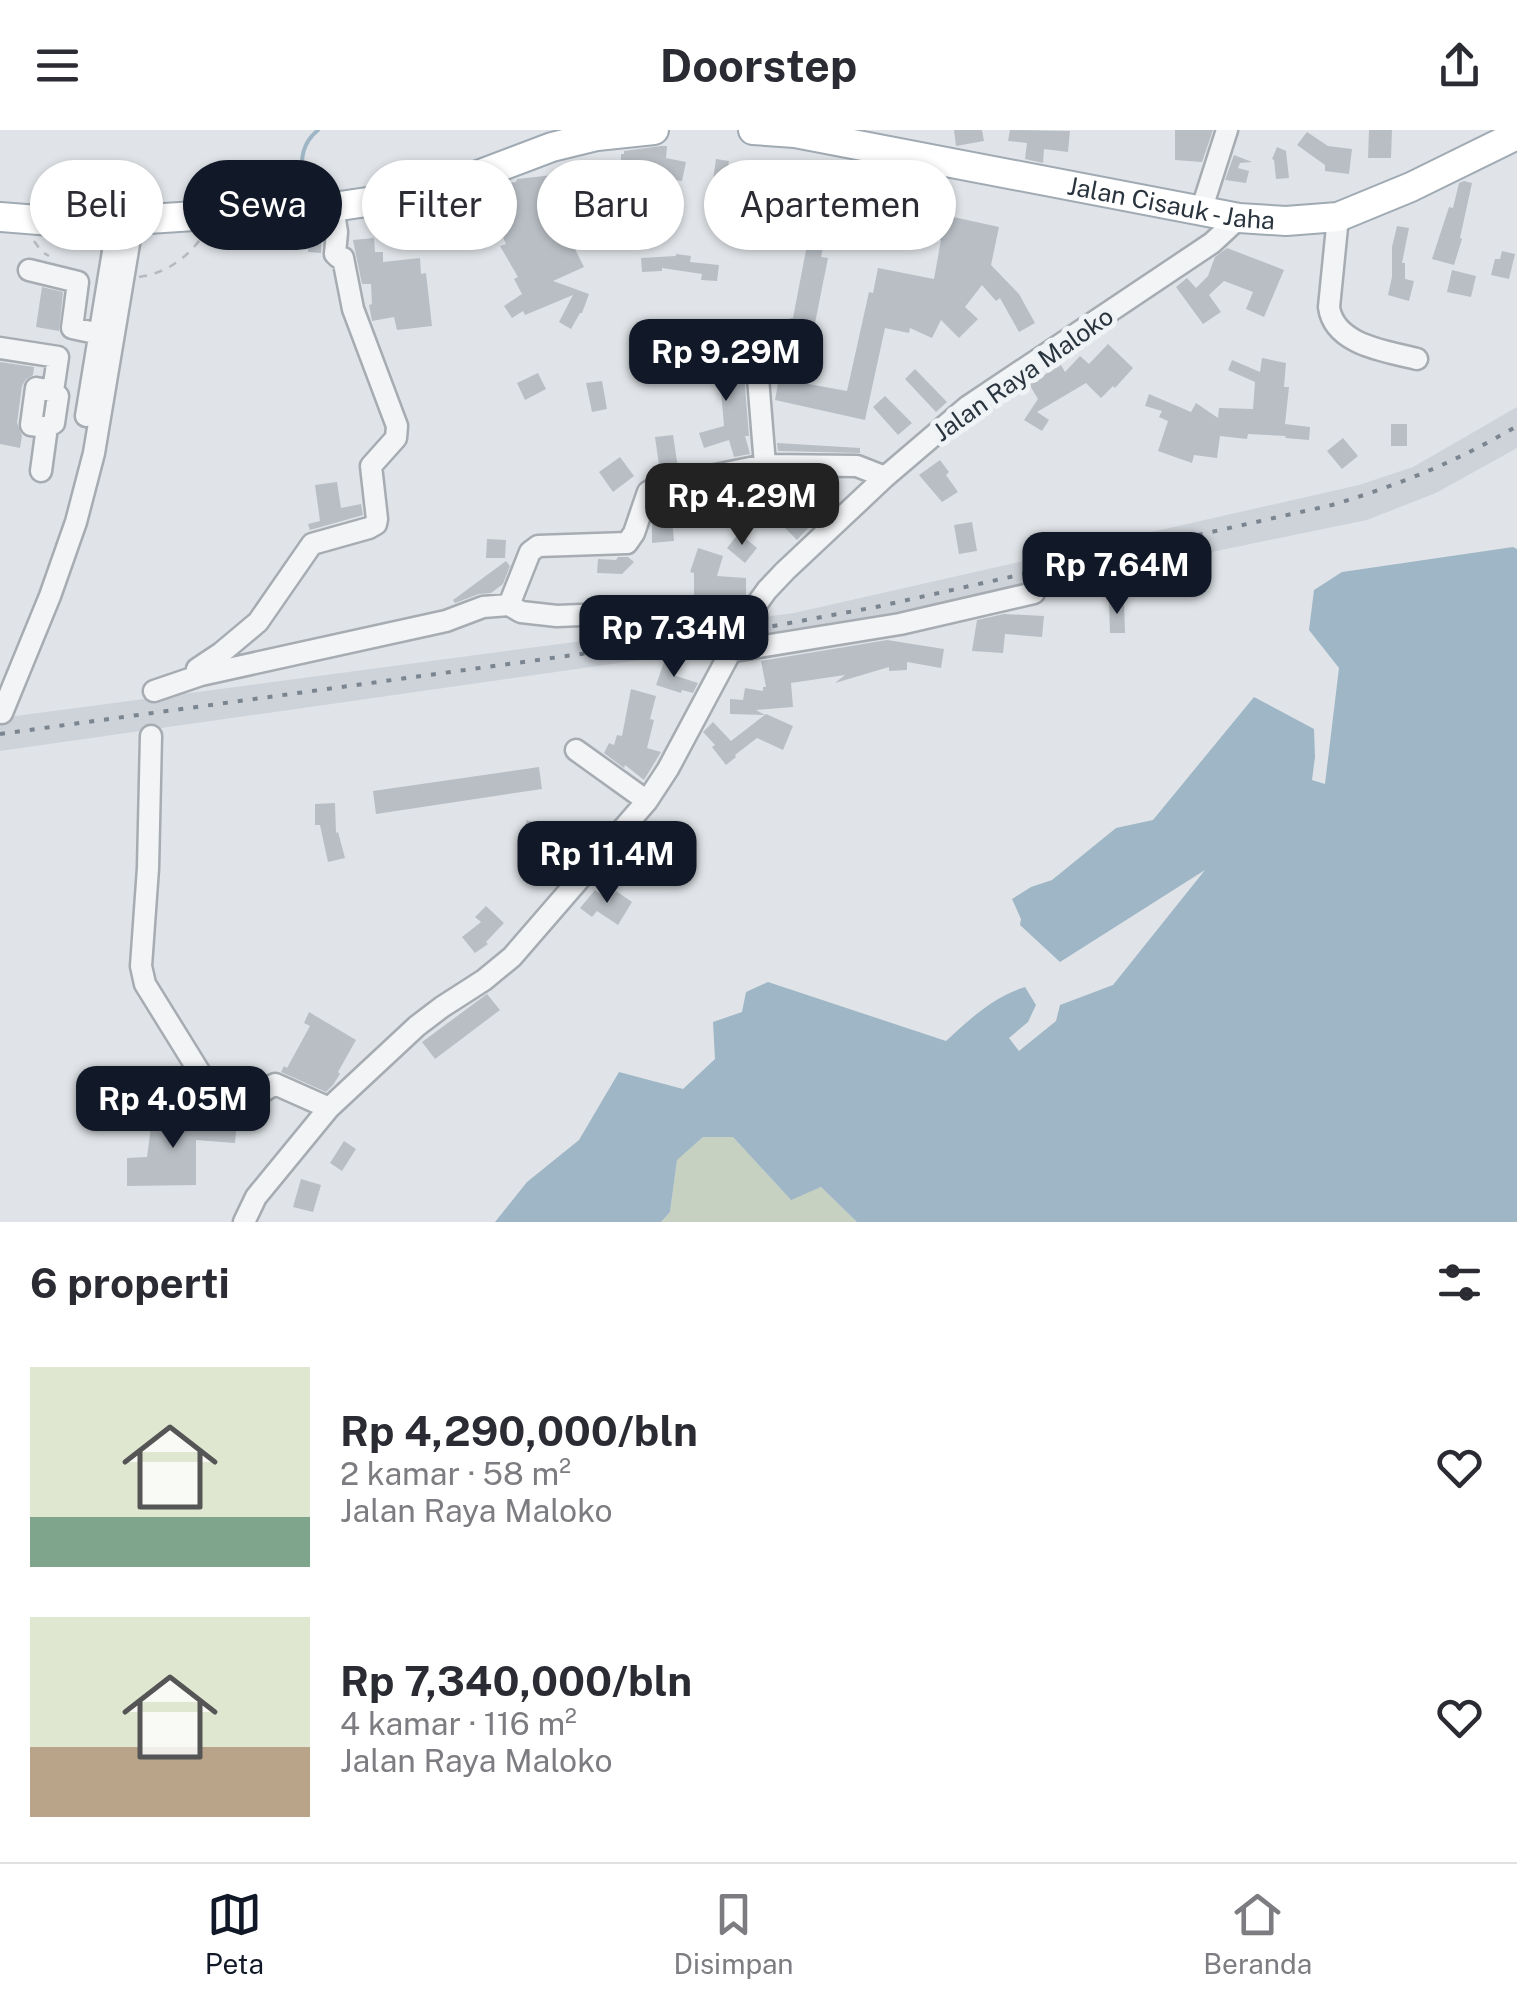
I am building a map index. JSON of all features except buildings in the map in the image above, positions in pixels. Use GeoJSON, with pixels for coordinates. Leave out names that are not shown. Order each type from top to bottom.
{"type":"FeatureCollection","features":[{"type":"Feature","properties":{"kind":"main road"},"geometry":{"type":"LineString","coordinates":[[342,205],[462,181],[551,138],[654,130]]}},
{"type":"Feature","properties":{"kind":"main road","name":"Jalan Cisauk - Jaha"},"geometry":{"type":"LineString","coordinates":[[753,130],[795,132],[1238,218],[1286,221],[1338,216],[1411,187],[1516,137]]}},
{"type":"Feature","properties":{"kind":"street"},"geometry":{"type":"LineString","coordinates":[[1202,211],[1227,130]]}},
{"type":"Feature","properties":{"kind":"street"},"geometry":{"type":"LineString","coordinates":[[1338,216],[1331,320],[1362,344],[1417,359]]}},
{"type":"Feature","properties":{"kind":"street","name":"Jalan Raya Maloko"},"geometry":{"type":"LineString","coordinates":[[244,1222],[256,1197],[329,1108],[418,1026],[512,957],[646,801],[668,769],[728,652],[776,580],[885,477],[968,407],[1212,244],[1238,218]]}},
{"type":"Feature","properties":{"kind":"street"},"geometry":{"type":"LineString","coordinates":[[2,713],[50,596],[76,522],[94,453],[100,334],[119,250]]}},
{"type":"Feature","properties":{"kind":"street"},"geometry":{"type":"LineString","coordinates":[[0,684],[37,592],[94,415],[124,277],[125,250]]}},
{"type":"Feature","properties":{"kind":"street"},"geometry":{"type":"LineString","coordinates":[[336,250],[338,257],[343,258],[353,309],[396,426],[396,438],[371,466],[378,519],[370,528],[312,544],[258,622],[212,660],[164,687],[446,621],[483,607],[509,606],[521,612],[557,616],[754,608]]}},
{"type":"Feature","properties":{"kind":"street"},"geometry":{"type":"LineString","coordinates":[[29,270],[78,282],[72,328],[100,334]]}},
{"type":"Feature","properties":{"kind":"street"},"geometry":{"type":"LineString","coordinates":[[0,348],[58,357],[40,471]]}},
{"type":"Feature","properties":{"kind":"street"},"geometry":{"type":"LineString","coordinates":[[756,353],[765,465]]}},
{"type":"Feature","properties":{"kind":"street"},"geometry":{"type":"LineString","coordinates":[[52,409],[94,415]]}},
{"type":"Feature","properties":{"kind":"street"},"geometry":{"type":"LineString","coordinates":[[509,606],[530,552],[538,546],[627,542],[648,492],[656,487],[765,465],[857,466],[885,477]]}},
{"type":"Feature","properties":{"kind":"street"},"geometry":{"type":"LineString","coordinates":[[728,652],[900,624],[1034,594]]}},
{"type":"Feature","properties":{"kind":"street"},"geometry":{"type":"LineString","coordinates":[[151,736],[141,966],[145,984],[210,1089],[262,1092],[275,1084],[329,1108]]}},
{"type":"Feature","properties":{"kind":"street"},"geometry":{"type":"LineString","coordinates":[[576,750],[646,801]]}},
{"type":"Feature","properties":{"kind":"path"},"geometry":{"type":"LineString","coordinates":[[11,218],[51,257]]}},
{"type":"Feature","properties":{"kind":"path"},"geometry":{"type":"LineString","coordinates":[[124,277],[154,274],[176,264],[192,250]]}},
{"type":"Feature","properties":{"kind":"shaded area"},"geometry":{"type":"Polygon","coordinates":[[[1517,407],[1517,448],[1436,493],[1367,520],[795,638],[0,751],[0,718],[794,613],[1359,485],[1413,467],[1517,407]]]}},
{"type":"Feature","properties":{"kind":"green space"},"geometry":{"type":"Polygon","coordinates":[[[703,1137],[733,1137],[790,1199],[821,1187],[857,1222],[661,1222],[670,1212],[677,1159],[703,1137]]]}},
{"type":"Feature","properties":{"kind":"water"},"geometry":{"type":"Polygon","coordinates":[[[1517,549],[1517,1222],[857,1222],[821,1187],[791,1200],[733,1137],[703,1137],[677,1160],[670,1212],[661,1222],[495,1222],[527,1182],[579,1140],[619,1072],[683,1089],[715,1059],[713,1022],[742,1012],[746,992],[768,982],[946,1041],[992,1003],[1025,987],[1036,1005],[1028,1022],[1009,1038],[1019,1051],[1056,1021],[1060,1005],[1113,985],[1205,870],[1060,962],[1020,925],[1012,899],[1052,880],[1116,828],[1153,820],[1254,697],[1314,729],[1312,780],[1325,784],[1339,668],[1309,630],[1314,590],[1342,572],[1517,549]]]}},
{"type":"Feature","properties":{"kind":"waterway"},"geometry":{"type":"LineString","coordinates":[[302,160],[305,148],[318,130]]}},
{"type":"Feature","properties":{"kind":"railway"},"geometry":{"type":"LineString","coordinates":[[0,734],[741,632],[876,607],[1332,505],[1427,472],[1517,426]]}}]}
